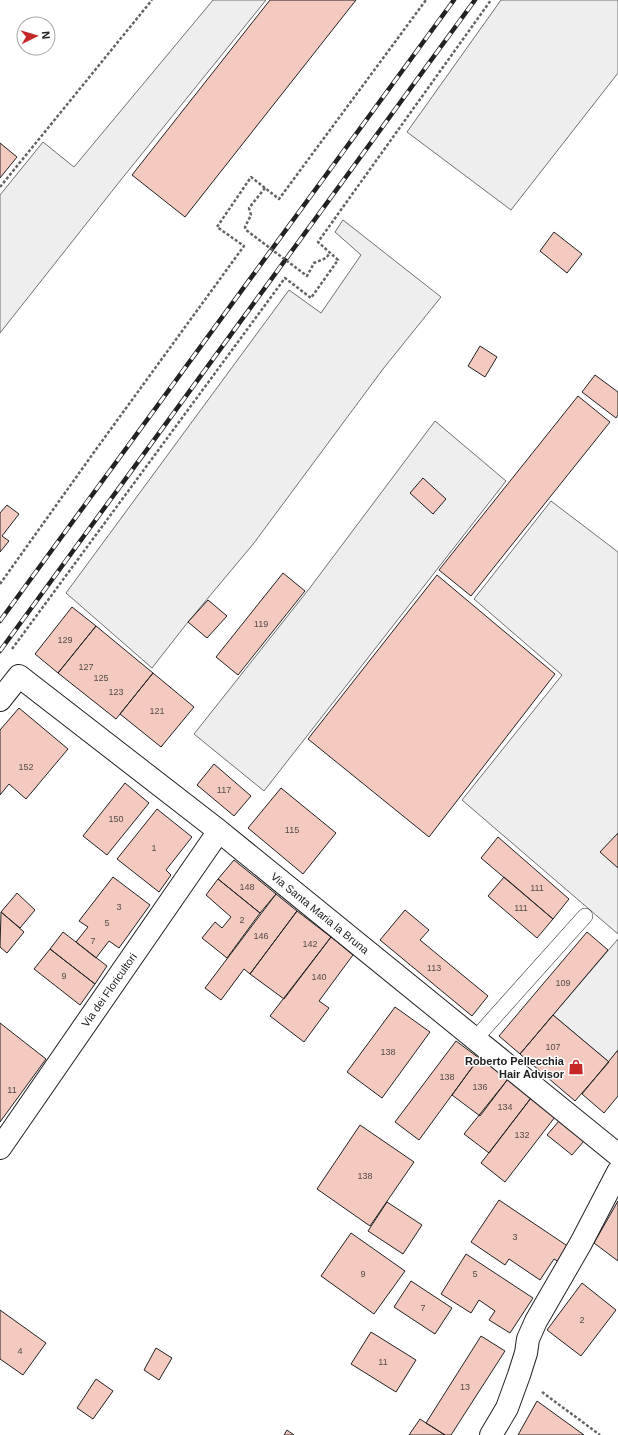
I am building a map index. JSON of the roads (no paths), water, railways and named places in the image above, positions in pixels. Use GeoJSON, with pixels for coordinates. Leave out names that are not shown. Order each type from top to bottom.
{"type":"FeatureCollection","features":[{"type":"Feature","properties":{"kind":"street","name":"Via Santa Maria la Bruna"},"geometry":{"type":"LineString","coordinates":[[0,700],[19,676],[219,831],[618,1155]]}},
{"type":"Feature","properties":{"kind":"street","name":"Via dei Floricultori"},"geometry":{"type":"LineString","coordinates":[[0,1148],[219,831]]}},
{"type":"Feature","properties":{"kind":"street"},"geometry":{"type":"LineString","coordinates":[[491,1435],[507,1408],[526,1353],[528,1339],[536,1321],[581,1243],[618,1172]]}},
{"type":"Feature","properties":{"kind":"lane"},"geometry":{"type":"LineString","coordinates":[[475,1038],[585,916]]}},
{"type":"Feature","properties":{"kind":"railway"},"geometry":{"type":"LineString","coordinates":[[0,621],[454,0]]}},
{"type":"Feature","properties":{"kind":"railway"},"geometry":{"type":"LineString","coordinates":[[0,651],[475,0]]}},
{"type":"Feature","properties":{"kind":"place","name":"Roberto Pellecchia Hair Advisor"},"geometry":{"type":"Point","coordinates":[576,1067]}}]}
